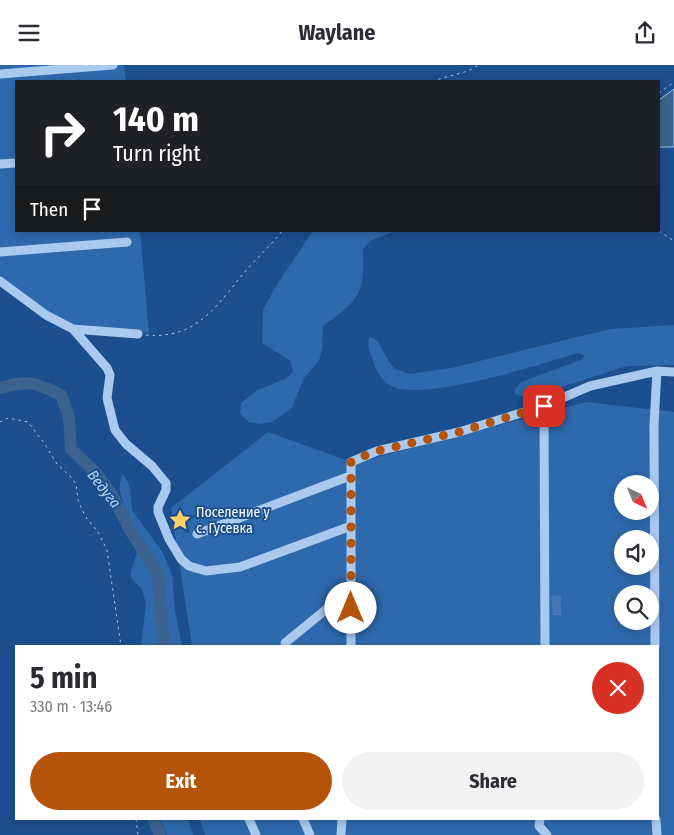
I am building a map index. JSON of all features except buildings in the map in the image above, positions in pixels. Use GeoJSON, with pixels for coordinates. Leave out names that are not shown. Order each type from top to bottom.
{"type":"FeatureCollection","features":[{"type":"Feature","properties":{"kind":"street"},"geometry":{"type":"LineString","coordinates":[[0,75],[113,65]]}},
{"type":"Feature","properties":{"kind":"street"},"geometry":{"type":"LineString","coordinates":[[0,164],[15,163]]}},
{"type":"Feature","properties":{"kind":"street"},"geometry":{"type":"LineString","coordinates":[[0,252],[127,242]]}},
{"type":"Feature","properties":{"kind":"street"},"geometry":{"type":"LineString","coordinates":[[0,281],[46,315],[73,329],[108,369],[110,375],[107,398],[108,406],[119,437],[152,466],[166,483],[166,490],[158,507],[169,539],[181,559],[189,566],[206,571],[240,567],[351,526]]}},
{"type":"Feature","properties":{"kind":"street"},"geometry":{"type":"LineString","coordinates":[[73,329],[138,334]]}},
{"type":"Feature","properties":{"kind":"street"},"geometry":{"type":"LineString","coordinates":[[351,645],[351,461],[377,451],[459,432],[544,406],[590,386],[657,371],[674,371]]}},
{"type":"Feature","properties":{"kind":"street"},"geometry":{"type":"LineString","coordinates":[[655,645],[654,425],[657,371]]}},
{"type":"Feature","properties":{"kind":"street"},"geometry":{"type":"LineString","coordinates":[[544,406],[546,645]]}},
{"type":"Feature","properties":{"kind":"street"},"geometry":{"type":"LineString","coordinates":[[197,534],[350,476]]}},
{"type":"Feature","properties":{"kind":"street"},"geometry":{"type":"LineString","coordinates":[[285,643],[351,589]]}},
{"type":"Feature","properties":{"kind":"street"},"geometry":{"type":"LineString","coordinates":[[249,820],[256,835]]}},
{"type":"Feature","properties":{"kind":"street"},"geometry":{"type":"LineString","coordinates":[[303,820],[310,835]]}},
{"type":"Feature","properties":{"kind":"street"},"geometry":{"type":"LineString","coordinates":[[341,835],[342,820]]}},
{"type":"Feature","properties":{"kind":"street"},"geometry":{"type":"LineString","coordinates":[[540,820],[538,826],[547,835]]}},
{"type":"Feature","properties":{"kind":"street"},"geometry":{"type":"LineString","coordinates":[[656,820],[656,835]]}},
{"type":"Feature","properties":{"kind":"path"},"geometry":{"type":"LineString","coordinates":[[436,80],[468,71],[479,65]]}},
{"type":"Feature","properties":{"kind":"path"},"geometry":{"type":"LineString","coordinates":[[660,92],[674,82]]}},
{"type":"Feature","properties":{"kind":"path"},"geometry":{"type":"LineString","coordinates":[[138,334],[163,335],[177,333],[192,327],[218,305],[281,232]]}},
{"type":"Feature","properties":{"kind":"path"},"geometry":{"type":"LineString","coordinates":[[660,232],[674,241]]}},
{"type":"Feature","properties":{"kind":"path"},"geometry":{"type":"LineString","coordinates":[[0,422],[8,419],[28,422],[57,463],[70,475],[76,484],[78,500],[85,516],[98,533],[107,550],[121,645]]}},
{"type":"Feature","properties":{"kind":"path"},"geometry":{"type":"LineString","coordinates":[[136,820],[138,835]]}},
{"type":"Feature","properties":{"kind":"shaded area"},"geometry":{"type":"Polygon","coordinates":[[[0,65],[124,65],[126,80],[15,80],[15,232],[140,232],[149,333],[69,325],[0,283],[0,65]]]}},
{"type":"Feature","properties":{"kind":"shaded area"},"geometry":{"type":"Polygon","coordinates":[[[674,89],[674,147],[660,147],[660,99],[674,89]]]}},
{"type":"Feature","properties":{"kind":"shaded area"},"geometry":{"type":"Polygon","coordinates":[[[312,232],[392,232],[370,241],[363,249],[363,277],[358,293],[347,307],[323,326],[322,349],[319,361],[304,378],[291,409],[272,422],[260,424],[249,422],[240,414],[241,403],[257,390],[285,379],[293,372],[291,361],[262,343],[263,310],[276,286],[312,232]]]}},
{"type":"Feature","properties":{"kind":"shaded area"},"geometry":{"type":"Polygon","coordinates":[[[674,325],[674,365],[627,366],[540,394],[523,397],[515,394],[515,389],[521,382],[581,360],[585,356],[578,353],[483,380],[429,389],[407,390],[388,385],[383,380],[376,369],[368,344],[370,337],[378,341],[395,369],[410,374],[451,368],[610,329],[674,325]]]}},
{"type":"Feature","properties":{"kind":"shaded area"},"geometry":{"type":"Polygon","coordinates":[[[586,402],[674,412],[674,835],[205,835],[200,820],[659,820],[659,645],[192,645],[171,508],[268,432],[354,463],[586,402]]]}},
{"type":"Feature","properties":{"kind":"shaded area"},"geometry":{"type":"Polygon","coordinates":[[[123,474],[130,486],[132,510],[163,553],[172,574],[175,611],[182,645],[141,645],[146,604],[142,589],[131,578],[137,548],[131,522],[120,491],[123,474]]]}},
{"type":"Feature","properties":{"kind":"shaded area"},"geometry":{"type":"Polygon","coordinates":[[[160,820],[188,820],[193,835],[167,835],[160,820]]]}},
{"type":"Feature","properties":{"kind":"waterway","name":"Ведуга"},"geometry":{"type":"LineString","coordinates":[[0,388],[25,383],[45,387],[61,395],[69,417],[71,449],[96,473],[112,495],[130,530],[158,574],[164,645]]}},
{"type":"Feature","properties":{"kind":"waterway","name":"Ведуга"},"geometry":{"type":"LineString","coordinates":[[153,820],[160,835]]}},
{"type":"Feature","properties":{"kind":"place","name":"Поселение у с. Гусевка"},"geometry":{"type":"Point","coordinates":[180,520]}},
{"type":"Feature","properties":{"kind":"route"},"geometry":{"type":"LineString","coordinates":[[351,608],[351,461],[377,451],[459,432],[544,406]]}}]}
